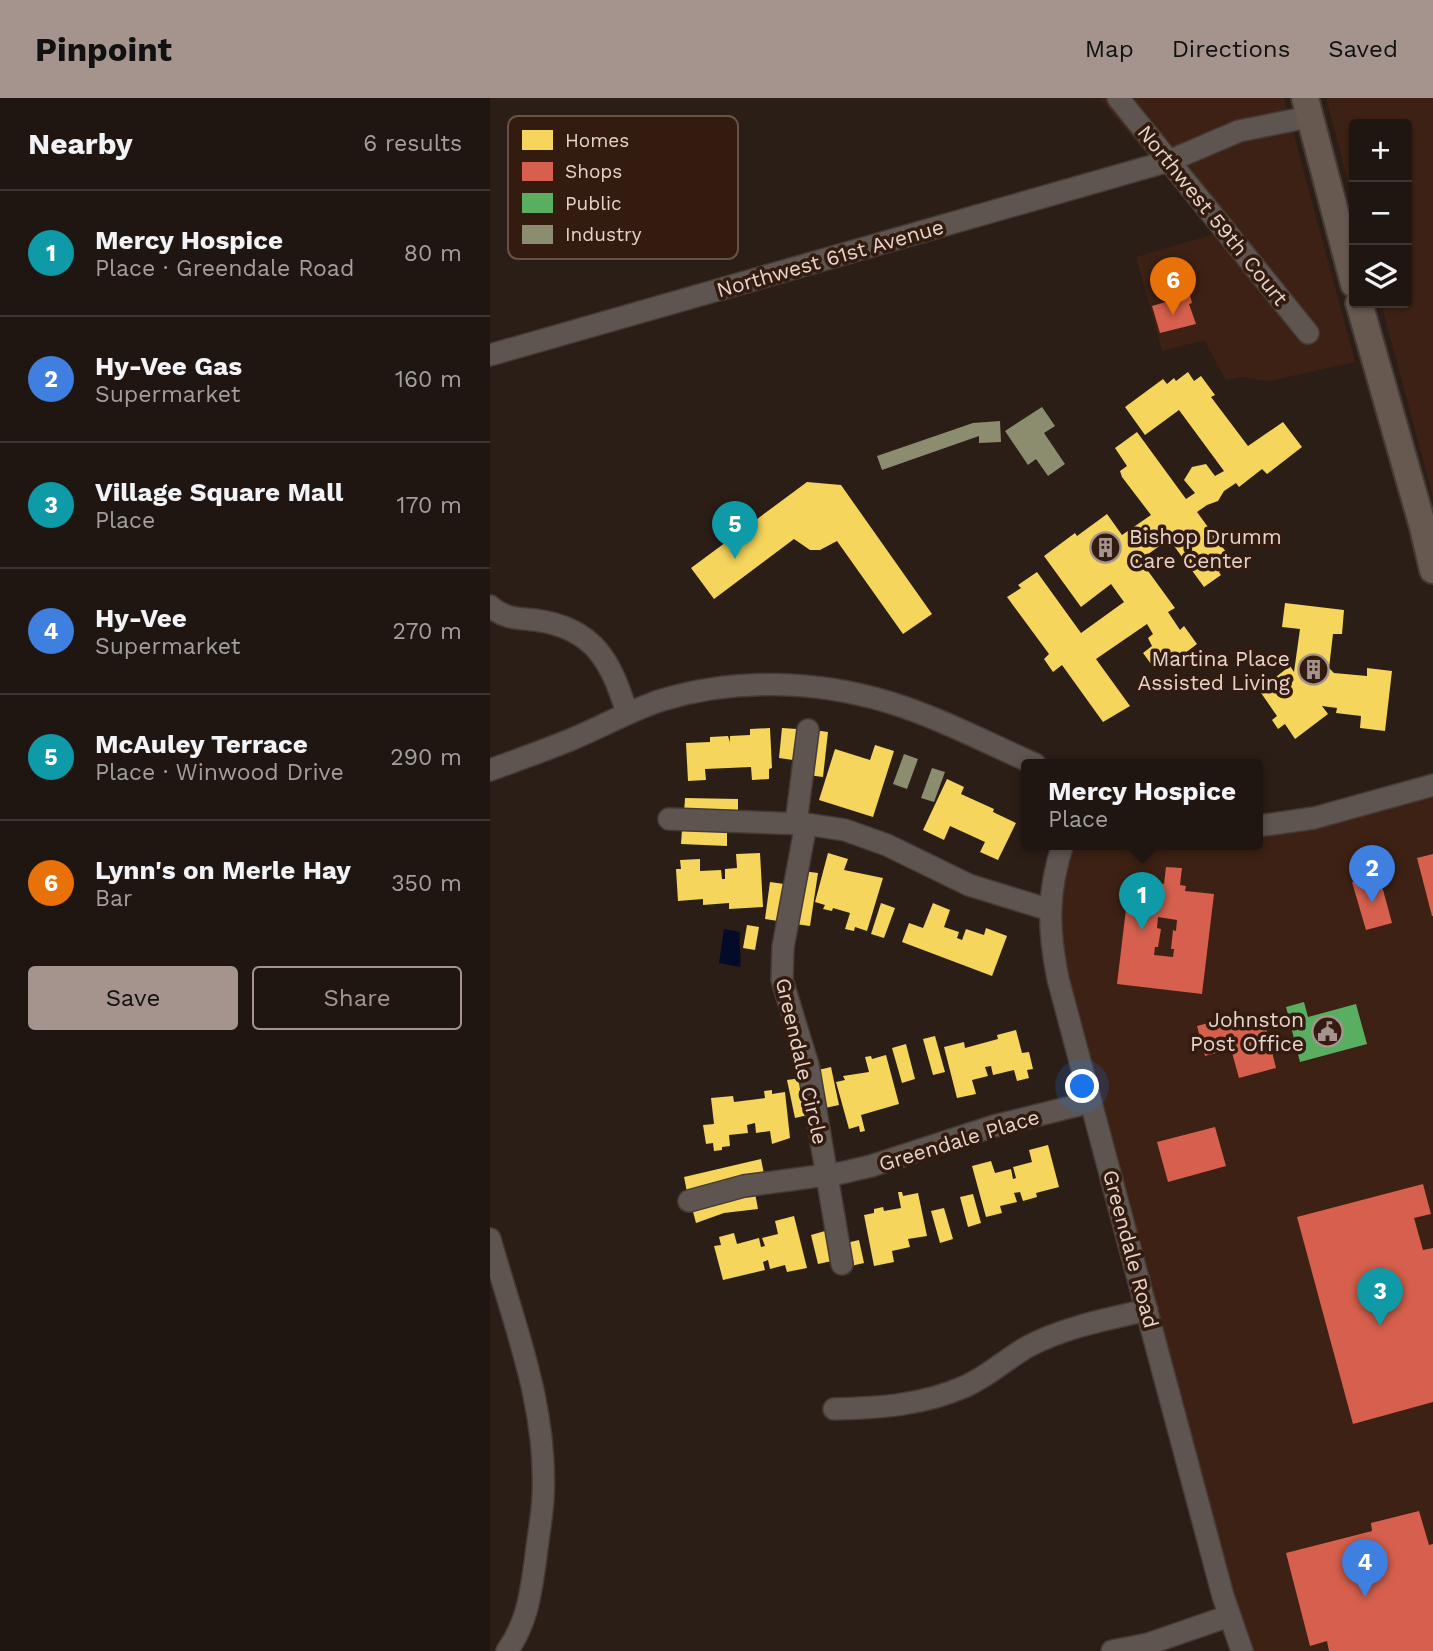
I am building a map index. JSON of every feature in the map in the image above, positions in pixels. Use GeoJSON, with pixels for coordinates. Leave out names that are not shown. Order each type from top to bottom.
{"type":"FeatureCollection","features":[{"type":"Feature","properties":{"kind":"main road"},"geometry":{"type":"LineString","coordinates":[[1307,107],[1349,265]]}},
{"type":"Feature","properties":{"kind":"main road"},"geometry":{"type":"LineString","coordinates":[[1361,308],[1428,525],[1433,570]]}},
{"type":"Feature","properties":{"kind":"street","name":"Northwest 59th Court"},"geometry":{"type":"LineString","coordinates":[[1118,98],[1308,333]]}},
{"type":"Feature","properties":{"kind":"street","name":"Northwest 61st Avenue"},"geometry":{"type":"LineString","coordinates":[[490,355],[1169,161],[1239,131],[1307,107]]}},
{"type":"Feature","properties":{"kind":"street"},"geometry":{"type":"LineString","coordinates":[[490,606],[513,619],[536,620],[564,626],[588,640],[607,662],[616,678],[627,713]]}},
{"type":"Feature","properties":{"kind":"street"},"geometry":{"type":"LineString","coordinates":[[490,770],[567,741],[662,700],[733,686],[773,684],[853,692],[891,703],[1024,759]]}},
{"type":"Feature","properties":{"kind":"street","name":"Greendale Circle"},"geometry":{"type":"LineString","coordinates":[[808,730],[801,823],[783,947],[782,980],[808,1065],[827,1175]]}},
{"type":"Feature","properties":{"kind":"street"},"geometry":{"type":"LineString","coordinates":[[1263,825],[1314,818],[1433,785]]}},
{"type":"Feature","properties":{"kind":"street"},"geometry":{"type":"LineString","coordinates":[[669,819],[801,823],[845,830],[872,839],[969,886],[1050,910]]}},
{"type":"Feature","properties":{"kind":"street","name":"Greendale Road"},"geometry":{"type":"LineString","coordinates":[[1061,850],[1054,872],[1050,910],[1050,938],[1058,979],[1229,1616],[1242,1651]]}},
{"type":"Feature","properties":{"kind":"street","name":"Greendale Place"},"geometry":{"type":"LineString","coordinates":[[689,1201],[744,1186],[871,1166],[954,1138],[1091,1102]]}},
{"type":"Feature","properties":{"kind":"street"},"geometry":{"type":"LineString","coordinates":[[827,1175],[842,1264]]}},
{"type":"Feature","properties":{"kind":"street"},"geometry":{"type":"LineString","coordinates":[[490,1239],[522,1340],[535,1393],[542,1447],[543,1498],[531,1594],[526,1616],[507,1651]]}},
{"type":"Feature","properties":{"kind":"street"},"geometry":{"type":"LineString","coordinates":[[834,1409],[877,1408],[922,1402],[966,1386],[1029,1346],[1068,1330],[1147,1310]]}},
{"type":"Feature","properties":{"kind":"street"},"geometry":{"type":"LineString","coordinates":[[1112,1651],[1148,1644],[1229,1616]]}},
{"type":"Feature","properties":{"kind":"shaded area"},"geometry":{"type":"Polygon","coordinates":[[[1099,98],[1284,98],[1355,362],[1269,381],[1241,377],[1226,380],[1204,340],[1162,351],[1136,257],[1215,234],[1099,98]]]}},
{"type":"Feature","properties":{"kind":"shaded area"},"geometry":{"type":"Polygon","coordinates":[[[1326,98],[1433,98],[1433,497],[1382,308],[1412,308],[1412,119],[1349,119],[1349,185],[1326,98]]]}},
{"type":"Feature","properties":{"kind":"shaded area"},"geometry":{"type":"Polygon","coordinates":[[[1433,785],[1433,1651],[1242,1651],[1057,979],[1063,850],[1263,850],[1263,825],[1433,785]]]}},
{"type":"Feature","properties":{"kind":"water"},"geometry":{"type":"Polygon","coordinates":[[[724,929],[740,932],[740,967],[719,963],[724,929]]]}},
{"type":"Feature","properties":{"kind":"building: Homes","name":"Bishop Drumm Care Center"},"geometry":{"type":"Polygon","coordinates":[[[1188,372],[1194,381],[1201,376],[1215,395],[1211,397],[1248,446],[1283,422],[1302,447],[1267,474],[1262,469],[1239,487],[1236,483],[1224,491],[1218,501],[1197,512],[1234,563],[1219,572],[1221,575],[1204,587],[1169,539],[1140,560],[1175,608],[1168,612],[1180,630],[1184,626],[1197,644],[1175,661],[1172,657],[1165,663],[1160,656],[1151,664],[1143,653],[1152,646],[1148,638],[1153,634],[1147,624],[1096,659],[1130,706],[1103,722],[1062,665],[1053,672],[1044,659],[1049,654],[1007,597],[1021,588],[1018,585],[1037,572],[1081,633],[1124,602],[1111,584],[1081,607],[1044,556],[1107,514],[1122,535],[1151,515],[1122,477],[1120,471],[1127,466],[1115,448],[1137,432],[1186,499],[1195,493],[1184,480],[1192,467],[1206,464],[1215,476],[1224,471],[1179,410],[1145,435],[1125,407],[1163,379],[1167,384],[1188,372]]]}},
{"type":"Feature","properties":{"kind":"building: Homes"},"geometry":{"type":"Polygon","coordinates":[[[807,482],[841,485],[932,614],[903,634],[837,541],[820,550],[810,550],[794,539],[714,599],[691,568],[807,482]]]}},
{"type":"Feature","properties":{"kind":"building: Homes","name":"Martina Place Assisted Living"},"geometry":{"type":"Polygon","coordinates":[[[1285,603],[1344,610],[1342,634],[1333,634],[1329,668],[1334,673],[1367,676],[1367,668],[1392,671],[1385,731],[1360,728],[1361,716],[1336,713],[1337,708],[1322,706],[1328,714],[1295,739],[1285,724],[1278,729],[1272,720],[1277,716],[1259,690],[1290,666],[1294,672],[1300,629],[1282,627],[1285,603]]]}},
{"type":"Feature","properties":{"kind":"building: Homes"},"geometry":{"type":"Polygon","coordinates":[[[770,728],[772,768],[769,769],[769,779],[752,780],[751,767],[705,769],[706,780],[688,781],[686,743],[710,742],[710,737],[728,736],[730,742],[730,736],[750,735],[750,729],[770,728]]]}},
{"type":"Feature","properties":{"kind":"building: Homes"},"geometry":{"type":"Polygon","coordinates":[[[782,728],[797,729],[793,760],[779,758],[782,728]]]}},
{"type":"Feature","properties":{"kind":"building: Homes"},"geometry":{"type":"Polygon","coordinates":[[[814,730],[828,732],[823,777],[808,775],[814,730]]]}},
{"type":"Feature","properties":{"kind":"building: Homes"},"geometry":{"type":"Polygon","coordinates":[[[875,745],[894,751],[873,817],[819,800],[835,749],[870,760],[875,745]]]}},
{"type":"Feature","properties":{"kind":"building: Homes"},"geometry":{"type":"Polygon","coordinates":[[[947,779],[964,787],[961,794],[994,809],[993,812],[1016,823],[998,860],[980,852],[985,842],[950,826],[944,840],[923,830],[947,779]]]}},
{"type":"Feature","properties":{"kind":"building: Homes"},"geometry":{"type":"Polygon","coordinates":[[[685,798],[738,799],[738,814],[684,813],[685,798]]]}},
{"type":"Feature","properties":{"kind":"building: Homes"},"geometry":{"type":"Polygon","coordinates":[[[682,830],[727,832],[727,846],[681,844],[682,830]]]}},
{"type":"Feature","properties":{"kind":"building: Homes"},"geometry":{"type":"Polygon","coordinates":[[[760,853],[763,907],[729,909],[729,903],[703,905],[703,899],[678,901],[676,869],[681,869],[680,860],[700,859],[700,871],[721,870],[722,879],[725,879],[725,869],[737,868],[736,854],[760,853]]]}},
{"type":"Feature","properties":{"kind":"building: Homes"},"geometry":{"type":"Polygon","coordinates":[[[828,853],[848,859],[844,870],[883,878],[867,931],[855,927],[854,931],[845,929],[850,913],[833,908],[832,911],[823,909],[825,905],[815,902],[828,853]]]}},
{"type":"Feature","properties":{"kind":"building: Homes"},"geometry":{"type":"Polygon","coordinates":[[[803,871],[818,873],[810,926],[795,924],[803,871]]]}},
{"type":"Feature","properties":{"kind":"building: Homes"},"geometry":{"type":"Polygon","coordinates":[[[770,882],[784,884],[778,921],[765,919],[770,882]]]}},
{"type":"Feature","properties":{"kind":"building: Homes"},"geometry":{"type":"Polygon","coordinates":[[[881,903],[895,908],[884,938],[871,934],[881,903]]]}},
{"type":"Feature","properties":{"kind":"building: Homes"},"geometry":{"type":"Polygon","coordinates":[[[933,903],[950,910],[944,927],[959,932],[957,938],[962,940],[966,929],[984,935],[986,928],[1007,936],[992,976],[902,942],[909,923],[923,928],[933,903]]]}},
{"type":"Feature","properties":{"kind":"building: Homes"},"geometry":{"type":"Polygon","coordinates":[[[747,925],[759,927],[755,950],[743,948],[747,925]]]}},
{"type":"Feature","properties":{"kind":"building: Homes"},"geometry":{"type":"Polygon","coordinates":[[[1016,1030],[1022,1053],[1029,1052],[1033,1069],[1027,1070],[1029,1078],[1017,1081],[1014,1070],[993,1075],[991,1066],[985,1067],[988,1076],[972,1080],[976,1094],[957,1098],[944,1047],[964,1042],[965,1048],[998,1039],[997,1035],[1016,1030]]]}},
{"type":"Feature","properties":{"kind":"building: Homes"},"geometry":{"type":"Polygon","coordinates":[[[935,1036],[945,1072],[933,1075],[923,1039],[935,1036]]]}},
{"type":"Feature","properties":{"kind":"building: Homes"},"geometry":{"type":"Polygon","coordinates":[[[906,1044],[915,1079],[902,1083],[892,1048],[906,1044]]]}},
{"type":"Feature","properties":{"kind":"building: Homes"},"geometry":{"type":"Polygon","coordinates":[[[886,1055],[899,1104],[861,1115],[865,1131],[860,1132],[859,1126],[849,1129],[836,1082],[845,1080],[843,1076],[869,1072],[865,1057],[871,1056],[872,1059],[886,1055]]]}},
{"type":"Feature","properties":{"kind":"building: Homes"},"geometry":{"type":"Polygon","coordinates":[[[831,1067],[839,1105],[825,1108],[818,1070],[831,1067]]]}},
{"type":"Feature","properties":{"kind":"building: Homes"},"geometry":{"type":"Polygon","coordinates":[[[801,1078],[808,1115],[795,1118],[787,1080],[801,1078]]]}},
{"type":"Feature","properties":{"kind":"building: Homes"},"geometry":{"type":"Polygon","coordinates":[[[772,1090],[772,1094],[785,1092],[790,1138],[772,1144],[770,1131],[756,1133],[755,1123],[747,1125],[748,1133],[729,1135],[730,1146],[722,1147],[722,1150],[714,1151],[713,1143],[706,1144],[703,1125],[714,1124],[711,1098],[733,1096],[734,1102],[765,1098],[764,1091],[772,1090]]]}},
{"type":"Feature","properties":{"kind":"building: Homes"},"geometry":{"type":"Polygon","coordinates":[[[1048,1145],[1059,1187],[1036,1193],[1037,1197],[1023,1201],[1020,1192],[1014,1193],[1017,1202],[1000,1206],[1002,1213],[986,1217],[972,1166],[991,1161],[995,1173],[1011,1169],[1013,1179],[1016,1178],[1013,1167],[1032,1162],[1029,1150],[1048,1145]]]}},
{"type":"Feature","properties":{"kind":"building: Homes"},"geometry":{"type":"Polygon","coordinates":[[[761,1159],[764,1174],[687,1192],[684,1177],[761,1159]]]}},
{"type":"Feature","properties":{"kind":"building: Homes"},"geometry":{"type":"Polygon","coordinates":[[[898,1192],[902,1192],[903,1196],[918,1193],[927,1236],[908,1239],[910,1247],[892,1251],[894,1262],[874,1266],[864,1215],[883,1207],[884,1211],[901,1208],[898,1192]]]}},
{"type":"Feature","properties":{"kind":"building: Homes"},"geometry":{"type":"Polygon","coordinates":[[[755,1193],[758,1209],[724,1213],[696,1223],[692,1208],[755,1193]]]}},
{"type":"Feature","properties":{"kind":"building: Homes"},"geometry":{"type":"Polygon","coordinates":[[[973,1194],[981,1223],[968,1227],[960,1197],[973,1194]]]}},
{"type":"Feature","properties":{"kind":"building: Homes"},"geometry":{"type":"Polygon","coordinates":[[[944,1208],[953,1239],[940,1243],[931,1211],[944,1208]]]}},
{"type":"Feature","properties":{"kind":"building: Homes"},"geometry":{"type":"Polygon","coordinates":[[[794,1216],[807,1268],[787,1272],[785,1265],[770,1269],[768,1260],[763,1262],[765,1270],[723,1280],[714,1246],[721,1245],[719,1237],[734,1233],[737,1244],[759,1238],[761,1247],[765,1246],[762,1238],[778,1234],[775,1221],[794,1216]]]}},
{"type":"Feature","properties":{"kind":"building: Homes"},"geometry":{"type":"Polygon","coordinates":[[[825,1231],[832,1261],[818,1264],[811,1235],[825,1231]]]}},
{"type":"Feature","properties":{"kind":"building: Homes"},"geometry":{"type":"Polygon","coordinates":[[[859,1240],[864,1263],[851,1266],[846,1243],[859,1240]]]}},
{"type":"Feature","properties":{"kind":"building: Shops"},"geometry":{"type":"Polygon","coordinates":[[[1190,295],[1192,303],[1189,304],[1196,324],[1160,333],[1152,306],[1190,295]]]}},
{"type":"Feature","properties":{"kind":"building: Shops"},"geometry":{"type":"Polygon","coordinates":[[[1433,854],[1433,916],[1432,916],[1417,858],[1433,854]]]}},
{"type":"Feature","properties":{"kind":"building: Shops"},"geometry":{"type":"Polygon","coordinates":[[[1166,867],[1182,868],[1180,885],[1186,886],[1185,891],[1214,894],[1202,994],[1117,984],[1129,884],[1159,888],[1159,883],[1164,884],[1166,867]],[[1158,917],[1157,928],[1161,929],[1154,955],[1173,957],[1173,930],[1176,931],[1177,920],[1158,917]]]}},
{"type":"Feature","properties":{"kind":"building: Shops"},"geometry":{"type":"Polygon","coordinates":[[[1379,875],[1392,923],[1366,930],[1352,882],[1379,875]]]}},
{"type":"Feature","properties":{"kind":"building: Shops"},"geometry":{"type":"Polygon","coordinates":[[[1263,1016],[1276,1068],[1239,1078],[1231,1049],[1205,1056],[1197,1026],[1223,1019],[1225,1026],[1263,1016]]]}},
{"type":"Feature","properties":{"kind":"building: Shops"},"geometry":{"type":"Polygon","coordinates":[[[1215,1127],[1226,1166],[1168,1182],[1157,1142],[1215,1127]]]}},
{"type":"Feature","properties":{"kind":"building: Shops"},"geometry":{"type":"Polygon","coordinates":[[[1423,1184],[1431,1214],[1414,1218],[1423,1250],[1433,1248],[1433,1402],[1353,1424],[1297,1217],[1423,1184]]]}},
{"type":"Feature","properties":{"kind":"building: Shops"},"geometry":{"type":"Polygon","coordinates":[[[1419,1511],[1429,1545],[1433,1544],[1433,1651],[1329,1651],[1327,1641],[1310,1646],[1286,1553],[1372,1531],[1371,1523],[1419,1511]]]}},
{"type":"Feature","properties":{"kind":"building: Public","name":"Johnston Post Office"},"geometry":{"type":"Polygon","coordinates":[[[1304,1002],[1308,1017],[1356,1004],[1367,1044],[1300,1062],[1286,1007],[1304,1002]]]}},
{"type":"Feature","properties":{"kind":"building: Industry"},"geometry":{"type":"Polygon","coordinates":[[[1042,407],[1055,426],[1044,433],[1065,464],[1048,476],[1036,459],[1028,465],[1005,431],[1042,407]]]}},
{"type":"Feature","properties":{"kind":"building: Industry"},"geometry":{"type":"Polygon","coordinates":[[[1000,421],[1001,442],[979,443],[979,436],[882,470],[877,456],[973,423],[1000,421]]]}},
{"type":"Feature","properties":{"kind":"building: Industry"},"geometry":{"type":"Polygon","coordinates":[[[904,754],[918,759],[907,789],[893,784],[904,754]]]}},
{"type":"Feature","properties":{"kind":"building: Industry"},"geometry":{"type":"Polygon","coordinates":[[[932,768],[945,772],[934,802],[921,798],[932,768]]]}},
{"type":"Feature","properties":{"kind":"place","name":"Lynn's on Merle Hay"},"geometry":{"type":"Point","coordinates":[1173,315]}},
{"type":"Feature","properties":{"kind":"place","name":"Bishop Drumm Care Center"},"geometry":{"type":"Point","coordinates":[1106,548]}},
{"type":"Feature","properties":{"kind":"place","name":"McAuley Terrace"},"geometry":{"type":"Point","coordinates":[735,559]}},
{"type":"Feature","properties":{"kind":"place","name":"Martina Place Assisted Living"},"geometry":{"type":"Point","coordinates":[1313,670]}},
{"type":"Feature","properties":{"kind":"place","name":"Hy-Vee Gas"},"geometry":{"type":"Point","coordinates":[1372,903]}},
{"type":"Feature","properties":{"kind":"place","name":"Mercy Hospice"},"geometry":{"type":"Point","coordinates":[1142,930]}},
{"type":"Feature","properties":{"kind":"place","name":"Johnston Post Office"},"geometry":{"type":"Point","coordinates":[1327,1031]}},
{"type":"Feature","properties":{"kind":"place","name":"Village Square Mall"},"geometry":{"type":"Point","coordinates":[1380,1326]}},
{"type":"Feature","properties":{"kind":"place","name":"Hy-Vee"},"geometry":{"type":"Point","coordinates":[1365,1597]}}]}
